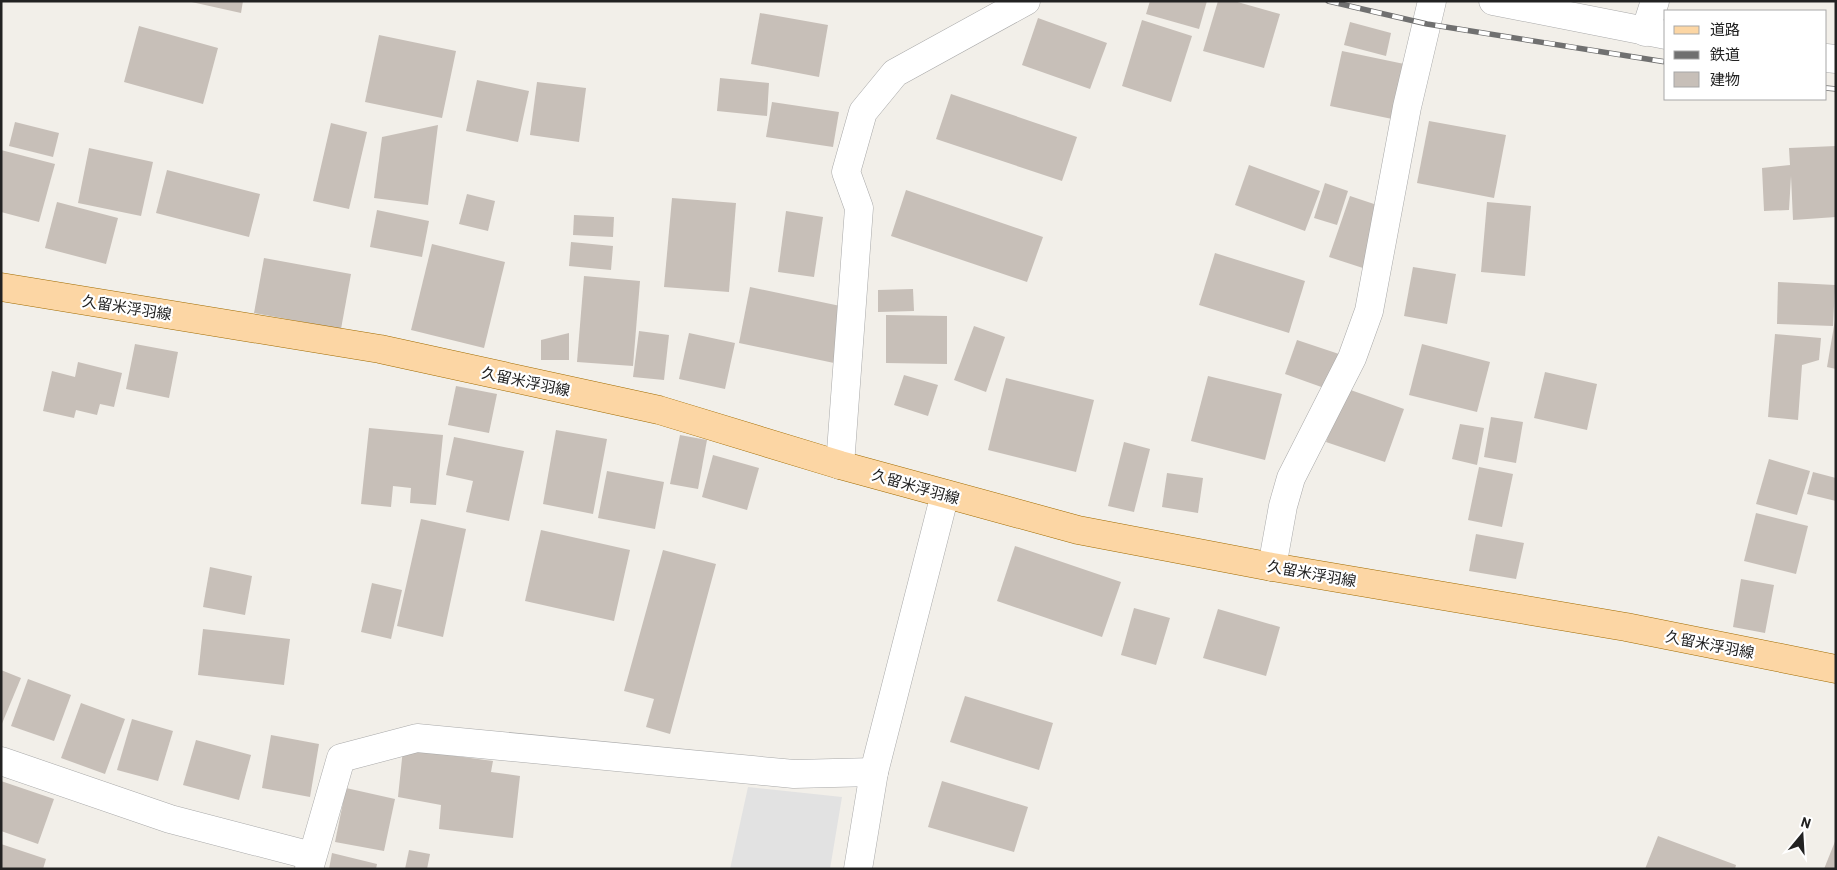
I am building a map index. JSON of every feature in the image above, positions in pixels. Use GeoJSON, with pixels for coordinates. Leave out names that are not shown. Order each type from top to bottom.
{"type":"FeatureCollection","features":[{"type":"Feature","properties":{"kind":"main road","name":"久留米浮羽線"},"geometry":{"type":"LineString","coordinates":[[1,287],[380,349],[659,410],[840,465],[1078,530],[1272,567],[1626,627],[1836,669]]}},
{"type":"Feature","properties":{"kind":"street"},"geometry":{"type":"LineString","coordinates":[[840,465],[859,208],[846,172],[863,112],[895,74],[1026,1]]}},
{"type":"Feature","properties":{"kind":"street"},"geometry":{"type":"LineString","coordinates":[[1272,567],[1283,506],[1291,478],[1352,358],[1369,311],[1407,107],[1432,1]]}},
{"type":"Feature","properties":{"kind":"street"},"geometry":{"type":"LineString","coordinates":[[1493,1],[1656,34],[1655,1]]}},
{"type":"Feature","properties":{"kind":"street"},"geometry":{"type":"LineString","coordinates":[[858,869],[874,772],[945,494]]}},
{"type":"Feature","properties":{"kind":"street"},"geometry":{"type":"LineString","coordinates":[[1,761],[170,819],[311,862],[341,758],[417,738],[794,774],[874,772]]}},
{"type":"Feature","properties":{"kind":"shaded area"},"geometry":{"type":"Polygon","coordinates":[[[748,787],[842,797],[830,869],[730,869],[748,787]]]}},
{"type":"Feature","properties":{"kind":"building"},"geometry":{"type":"Polygon","coordinates":[[[187,1],[243,1],[241,13],[187,1]]]}},
{"type":"Feature","properties":{"kind":"building"},"geometry":{"type":"Polygon","coordinates":[[[1150,1],[1207,1],[1199,29],[1146,14],[1150,1]]]}},
{"type":"Feature","properties":{"kind":"building"},"geometry":{"type":"Polygon","coordinates":[[[1218,1],[1234,1],[1280,14],[1264,68],[1203,51],[1218,1]]]}},
{"type":"Feature","properties":{"kind":"building"},"geometry":{"type":"Polygon","coordinates":[[[760,13],[828,25],[819,77],[751,64],[760,13]]]}},
{"type":"Feature","properties":{"kind":"building"},"geometry":{"type":"Polygon","coordinates":[[[1038,18],[1107,43],[1090,89],[1022,65],[1038,18]]]}},
{"type":"Feature","properties":{"kind":"building"},"geometry":{"type":"Polygon","coordinates":[[[1142,20],[1192,36],[1171,102],[1122,86],[1142,20]]]}},
{"type":"Feature","properties":{"kind":"building"},"geometry":{"type":"Polygon","coordinates":[[[1350,22],[1391,33],[1386,56],[1344,45],[1350,22]]]}},
{"type":"Feature","properties":{"kind":"building"},"geometry":{"type":"Polygon","coordinates":[[[139,26],[218,48],[203,104],[124,82],[139,26]]]}},
{"type":"Feature","properties":{"kind":"building"},"geometry":{"type":"Polygon","coordinates":[[[379,35],[456,51],[442,118],[365,102],[379,35]]]}},
{"type":"Feature","properties":{"kind":"building"},"geometry":{"type":"Polygon","coordinates":[[[1342,51],[1409,65],[1397,120],[1330,106],[1342,51]]]}},
{"type":"Feature","properties":{"kind":"building"},"geometry":{"type":"Polygon","coordinates":[[[720,78],[769,83],[767,116],[717,111],[720,78]]]}},
{"type":"Feature","properties":{"kind":"building"},"geometry":{"type":"Polygon","coordinates":[[[477,80],[529,91],[518,142],[466,131],[477,80]]]}},
{"type":"Feature","properties":{"kind":"building"},"geometry":{"type":"Polygon","coordinates":[[[537,82],[586,88],[579,142],[530,135],[537,82]]]}},
{"type":"Feature","properties":{"kind":"building"},"geometry":{"type":"Polygon","coordinates":[[[951,94],[1077,137],[1062,181],[936,139],[951,94]]]}},
{"type":"Feature","properties":{"kind":"building"},"geometry":{"type":"Polygon","coordinates":[[[772,102],[839,112],[833,147],[766,137],[772,102]]]}},
{"type":"Feature","properties":{"kind":"building"},"geometry":{"type":"Polygon","coordinates":[[[1429,121],[1506,135],[1494,198],[1417,183],[1429,121]]]}},
{"type":"Feature","properties":{"kind":"building"},"geometry":{"type":"Polygon","coordinates":[[[15,122],[59,133],[53,157],[9,146],[15,122]]]}},
{"type":"Feature","properties":{"kind":"building"},"geometry":{"type":"Polygon","coordinates":[[[331,123],[367,132],[349,209],[313,201],[331,123]]]}},
{"type":"Feature","properties":{"kind":"building"},"geometry":{"type":"Polygon","coordinates":[[[438,125],[428,205],[374,198],[382,137],[438,125]]]}},
{"type":"Feature","properties":{"kind":"building"},"geometry":{"type":"Polygon","coordinates":[[[1836,146],[1836,217],[1793,220],[1791,176],[1789,210],[1764,211],[1762,168],[1790,165],[1789,148],[1836,146]]]}},
{"type":"Feature","properties":{"kind":"building"},"geometry":{"type":"Polygon","coordinates":[[[89,148],[153,162],[141,216],[78,203],[89,148]]]}},
{"type":"Feature","properties":{"kind":"building"},"geometry":{"type":"Polygon","coordinates":[[[1,150],[55,164],[39,222],[1,212],[1,150]]]}},
{"type":"Feature","properties":{"kind":"building"},"geometry":{"type":"Polygon","coordinates":[[[1249,165],[1320,191],[1305,231],[1235,205],[1249,165]]]}},
{"type":"Feature","properties":{"kind":"building"},"geometry":{"type":"Polygon","coordinates":[[[167,170],[260,194],[249,237],[156,213],[167,170]]]}},
{"type":"Feature","properties":{"kind":"building"},"geometry":{"type":"Polygon","coordinates":[[[1325,183],[1348,191],[1337,225],[1314,218],[1325,183]]]}},
{"type":"Feature","properties":{"kind":"building"},"geometry":{"type":"Polygon","coordinates":[[[906,190],[1043,237],[1027,282],[891,236],[906,190]]]}},
{"type":"Feature","properties":{"kind":"building"},"geometry":{"type":"Polygon","coordinates":[[[467,194],[495,201],[488,231],[459,224],[467,194]]]}},
{"type":"Feature","properties":{"kind":"building"},"geometry":{"type":"Polygon","coordinates":[[[1350,196],[1386,208],[1366,269],[1329,257],[1350,196]]]}},
{"type":"Feature","properties":{"kind":"building"},"geometry":{"type":"Polygon","coordinates":[[[672,198],[736,203],[729,292],[664,287],[672,198]]]}},
{"type":"Feature","properties":{"kind":"building"},"geometry":{"type":"Polygon","coordinates":[[[57,202],[118,218],[106,264],[45,248],[57,202]]]}},
{"type":"Feature","properties":{"kind":"building"},"geometry":{"type":"Polygon","coordinates":[[[1487,202],[1531,206],[1525,276],[1481,272],[1487,202]]]}},
{"type":"Feature","properties":{"kind":"building"},"geometry":{"type":"Polygon","coordinates":[[[377,210],[429,221],[422,257],[370,247],[377,210]]]}},
{"type":"Feature","properties":{"kind":"building"},"geometry":{"type":"Polygon","coordinates":[[[786,211],[823,217],[814,277],[778,272],[786,211]]]}},
{"type":"Feature","properties":{"kind":"building"},"geometry":{"type":"Polygon","coordinates":[[[574,215],[614,217],[613,237],[573,235],[574,215]]]}},
{"type":"Feature","properties":{"kind":"building"},"geometry":{"type":"Polygon","coordinates":[[[571,242],[613,246],[611,270],[569,266],[571,242]]]}},
{"type":"Feature","properties":{"kind":"building"},"geometry":{"type":"Polygon","coordinates":[[[432,244],[505,262],[484,348],[411,330],[432,244]]]}},
{"type":"Feature","properties":{"kind":"building"},"geometry":{"type":"Polygon","coordinates":[[[1215,253],[1305,281],[1289,333],[1199,305],[1215,253]]]}},
{"type":"Feature","properties":{"kind":"building"},"geometry":{"type":"Polygon","coordinates":[[[264,258],[351,274],[341,329],[254,313],[264,258]]]}},
{"type":"Feature","properties":{"kind":"building"},"geometry":{"type":"Polygon","coordinates":[[[1413,267],[1456,274],[1447,324],[1404,316],[1413,267]]]}},
{"type":"Feature","properties":{"kind":"building"},"geometry":{"type":"Polygon","coordinates":[[[584,276],[640,281],[633,366],[577,362],[584,276]]]}},
{"type":"Feature","properties":{"kind":"building"},"geometry":{"type":"Polygon","coordinates":[[[1778,282],[1835,285],[1833,326],[1777,324],[1778,282]]]}},
{"type":"Feature","properties":{"kind":"building"},"geometry":{"type":"Polygon","coordinates":[[[750,287],[845,307],[834,363],[739,343],[750,287]]]}},
{"type":"Feature","properties":{"kind":"building"},"geometry":{"type":"Polygon","coordinates":[[[913,289],[914,311],[878,312],[878,290],[913,289]]]}},
{"type":"Feature","properties":{"kind":"building"},"geometry":{"type":"Polygon","coordinates":[[[886,315],[947,316],[947,364],[886,363],[886,315]]]}},
{"type":"Feature","properties":{"kind":"building"},"geometry":{"type":"Polygon","coordinates":[[[1836,320],[1836,369],[1827,367],[1836,320]]]}},
{"type":"Feature","properties":{"kind":"building"},"geometry":{"type":"Polygon","coordinates":[[[974,326],[1005,337],[986,392],[954,380],[974,326]]]}},
{"type":"Feature","properties":{"kind":"building"},"geometry":{"type":"Polygon","coordinates":[[[639,331],[669,335],[664,380],[633,377],[639,331]]]}},
{"type":"Feature","properties":{"kind":"building"},"geometry":{"type":"Polygon","coordinates":[[[569,333],[569,360],[541,360],[541,340],[569,333]]]}},
{"type":"Feature","properties":{"kind":"building"},"geometry":{"type":"Polygon","coordinates":[[[689,333],[735,343],[725,389],[679,379],[689,333]]]}},
{"type":"Feature","properties":{"kind":"building"},"geometry":{"type":"Polygon","coordinates":[[[1775,334],[1821,338],[1819,360],[1802,365],[1798,420],[1768,417],[1775,334]]]}},
{"type":"Feature","properties":{"kind":"building"},"geometry":{"type":"Polygon","coordinates":[[[1297,340],[1339,354],[1327,389],[1285,374],[1297,340]]]}},
{"type":"Feature","properties":{"kind":"building"},"geometry":{"type":"Polygon","coordinates":[[[135,344],[178,352],[169,398],[126,389],[135,344]]]}},
{"type":"Feature","properties":{"kind":"building"},"geometry":{"type":"Polygon","coordinates":[[[1422,344],[1490,362],[1477,412],[1409,395],[1422,344]]]}},
{"type":"Feature","properties":{"kind":"building"},"geometry":{"type":"Polygon","coordinates":[[[78,362],[122,373],[114,407],[100,404],[97,415],[76,410],[74,418],[43,411],[52,371],[75,377],[78,362]]]}},
{"type":"Feature","properties":{"kind":"building"},"geometry":{"type":"Polygon","coordinates":[[[1545,372],[1597,384],[1587,430],[1534,418],[1545,372]]]}},
{"type":"Feature","properties":{"kind":"building"},"geometry":{"type":"Polygon","coordinates":[[[904,375],[938,385],[928,416],[894,405],[904,375]]]}},
{"type":"Feature","properties":{"kind":"building"},"geometry":{"type":"Polygon","coordinates":[[[1208,376],[1282,394],[1265,460],[1191,441],[1208,376]]]}},
{"type":"Feature","properties":{"kind":"building"},"geometry":{"type":"Polygon","coordinates":[[[1006,378],[1094,400],[1076,472],[988,450],[1006,378]]]}},
{"type":"Feature","properties":{"kind":"building"},"geometry":{"type":"Polygon","coordinates":[[[456,386],[497,394],[489,433],[448,425],[456,386]]]}},
{"type":"Feature","properties":{"kind":"building"},"geometry":{"type":"Polygon","coordinates":[[[1345,388],[1404,409],[1385,462],[1326,442],[1345,388]]]}},
{"type":"Feature","properties":{"kind":"building"},"geometry":{"type":"Polygon","coordinates":[[[1491,417],[1523,422],[1516,463],[1484,457],[1491,417]]]}},
{"type":"Feature","properties":{"kind":"building"},"geometry":{"type":"Polygon","coordinates":[[[1460,424],[1484,428],[1477,465],[1452,459],[1460,424]]]}},
{"type":"Feature","properties":{"kind":"building"},"geometry":{"type":"Polygon","coordinates":[[[369,428],[443,435],[436,505],[410,503],[411,488],[393,486],[391,507],[361,504],[369,428]]]}},
{"type":"Feature","properties":{"kind":"building"},"geometry":{"type":"Polygon","coordinates":[[[556,430],[607,439],[593,514],[543,504],[556,430]]]}},
{"type":"Feature","properties":{"kind":"building"},"geometry":{"type":"Polygon","coordinates":[[[680,435],[707,440],[698,489],[670,484],[680,435]]]}},
{"type":"Feature","properties":{"kind":"building"},"geometry":{"type":"Polygon","coordinates":[[[454,437],[524,451],[509,521],[466,512],[473,481],[446,475],[454,437]]]}},
{"type":"Feature","properties":{"kind":"building"},"geometry":{"type":"Polygon","coordinates":[[[1124,442],[1150,449],[1134,512],[1108,506],[1124,442]]]}},
{"type":"Feature","properties":{"kind":"building"},"geometry":{"type":"Polygon","coordinates":[[[713,455],[759,468],[747,510],[702,497],[713,455]]]}},
{"type":"Feature","properties":{"kind":"building"},"geometry":{"type":"Polygon","coordinates":[[[1769,459],[1810,471],[1797,515],[1756,504],[1769,459]]]}},
{"type":"Feature","properties":{"kind":"building"},"geometry":{"type":"Polygon","coordinates":[[[1479,467],[1513,474],[1502,527],[1468,520],[1479,467]]]}},
{"type":"Feature","properties":{"kind":"building"},"geometry":{"type":"Polygon","coordinates":[[[607,471],[664,482],[655,529],[598,518],[607,471]]]}},
{"type":"Feature","properties":{"kind":"building"},"geometry":{"type":"Polygon","coordinates":[[[1813,472],[1836,478],[1836,501],[1807,494],[1813,472]]]}},
{"type":"Feature","properties":{"kind":"building"},"geometry":{"type":"Polygon","coordinates":[[[1167,473],[1203,478],[1198,513],[1162,507],[1167,473]]]}},
{"type":"Feature","properties":{"kind":"building"},"geometry":{"type":"Polygon","coordinates":[[[1756,513],[1808,526],[1796,574],[1744,561],[1756,513]]]}},
{"type":"Feature","properties":{"kind":"building"},"geometry":{"type":"Polygon","coordinates":[[[421,519],[466,529],[443,637],[397,626],[421,519]]]}},
{"type":"Feature","properties":{"kind":"building"},"geometry":{"type":"Polygon","coordinates":[[[541,530],[630,550],[614,621],[525,601],[541,530]]]}},
{"type":"Feature","properties":{"kind":"building"},"geometry":{"type":"Polygon","coordinates":[[[1476,534],[1524,543],[1516,579],[1469,571],[1476,534]]]}},
{"type":"Feature","properties":{"kind":"building"},"geometry":{"type":"Polygon","coordinates":[[[1015,546],[1121,582],[1102,637],[997,601],[1015,546]]]}},
{"type":"Feature","properties":{"kind":"building"},"geometry":{"type":"Polygon","coordinates":[[[663,550],[716,564],[670,734],[646,727],[654,699],[624,691],[663,550]]]}},
{"type":"Feature","properties":{"kind":"building"},"geometry":{"type":"Polygon","coordinates":[[[210,567],[252,576],[245,615],[203,607],[210,567]]]}},
{"type":"Feature","properties":{"kind":"building"},"geometry":{"type":"Polygon","coordinates":[[[1741,579],[1774,585],[1765,633],[1733,627],[1741,579]]]}},
{"type":"Feature","properties":{"kind":"building"},"geometry":{"type":"Polygon","coordinates":[[[372,583],[402,590],[391,639],[361,632],[372,583]]]}},
{"type":"Feature","properties":{"kind":"building"},"geometry":{"type":"Polygon","coordinates":[[[1134,608],[1170,618],[1156,665],[1121,655],[1134,608]]]}},
{"type":"Feature","properties":{"kind":"building"},"geometry":{"type":"Polygon","coordinates":[[[1218,609],[1280,627],[1266,676],[1203,658],[1218,609]]]}},
{"type":"Feature","properties":{"kind":"building"},"geometry":{"type":"Polygon","coordinates":[[[203,629],[290,639],[284,685],[198,675],[203,629]]]}},
{"type":"Feature","properties":{"kind":"building"},"geometry":{"type":"Polygon","coordinates":[[[1,670],[21,678],[1,726],[1,670]]]}},
{"type":"Feature","properties":{"kind":"building"},"geometry":{"type":"Polygon","coordinates":[[[28,679],[71,695],[54,741],[11,726],[28,679]]]}},
{"type":"Feature","properties":{"kind":"building"},"geometry":{"type":"Polygon","coordinates":[[[965,696],[1053,723],[1039,770],[950,742],[965,696]]]}},
{"type":"Feature","properties":{"kind":"building"},"geometry":{"type":"Polygon","coordinates":[[[81,703],[125,719],[105,774],[61,758],[81,703]]]}},
{"type":"Feature","properties":{"kind":"building"},"geometry":{"type":"Polygon","coordinates":[[[132,719],[173,731],[158,781],[117,770],[132,719]]]}},
{"type":"Feature","properties":{"kind":"building"},"geometry":{"type":"Polygon","coordinates":[[[271,735],[319,744],[310,797],[262,788],[271,735]]]}},
{"type":"Feature","properties":{"kind":"building"},"geometry":{"type":"Polygon","coordinates":[[[196,740],[251,755],[239,800],[183,785],[196,740]]]}},
{"type":"Feature","properties":{"kind":"building"},"geometry":{"type":"Polygon","coordinates":[[[403,749],[493,761],[491,772],[520,776],[513,838],[439,829],[441,805],[398,797],[403,749]]]}},
{"type":"Feature","properties":{"kind":"building"},"geometry":{"type":"Polygon","coordinates":[[[1,781],[54,799],[38,844],[1,831],[1,781]]]}},
{"type":"Feature","properties":{"kind":"building"},"geometry":{"type":"Polygon","coordinates":[[[942,781],[1028,807],[1014,852],[928,827],[942,781]]]}},
{"type":"Feature","properties":{"kind":"building"},"geometry":{"type":"Polygon","coordinates":[[[346,788],[395,799],[384,851],[335,842],[346,788]]]}},
{"type":"Feature","properties":{"kind":"building"},"geometry":{"type":"Polygon","coordinates":[[[1658,836],[1736,865],[1735,869],[1645,869],[1658,836]]]}},
{"type":"Feature","properties":{"kind":"building"},"geometry":{"type":"Polygon","coordinates":[[[1836,839],[1836,869],[1824,869],[1836,839]]]}},
{"type":"Feature","properties":{"kind":"building"},"geometry":{"type":"Polygon","coordinates":[[[1,844],[46,859],[43,869],[1,869],[1,844]]]}},
{"type":"Feature","properties":{"kind":"building"},"geometry":{"type":"Polygon","coordinates":[[[409,850],[430,854],[427,869],[405,869],[409,850]]]}},
{"type":"Feature","properties":{"kind":"building"},"geometry":{"type":"Polygon","coordinates":[[[332,853],[377,864],[376,869],[329,869],[332,853]]]}},
{"type":"Feature","properties":{"kind":"railway"},"geometry":{"type":"LineString","coordinates":[[1328,1],[1427,24],[1664,62]]}},
{"type":"Feature","properties":{"kind":"railway"},"geometry":{"type":"LineString","coordinates":[[1827,88],[1836,89]]}}]}
